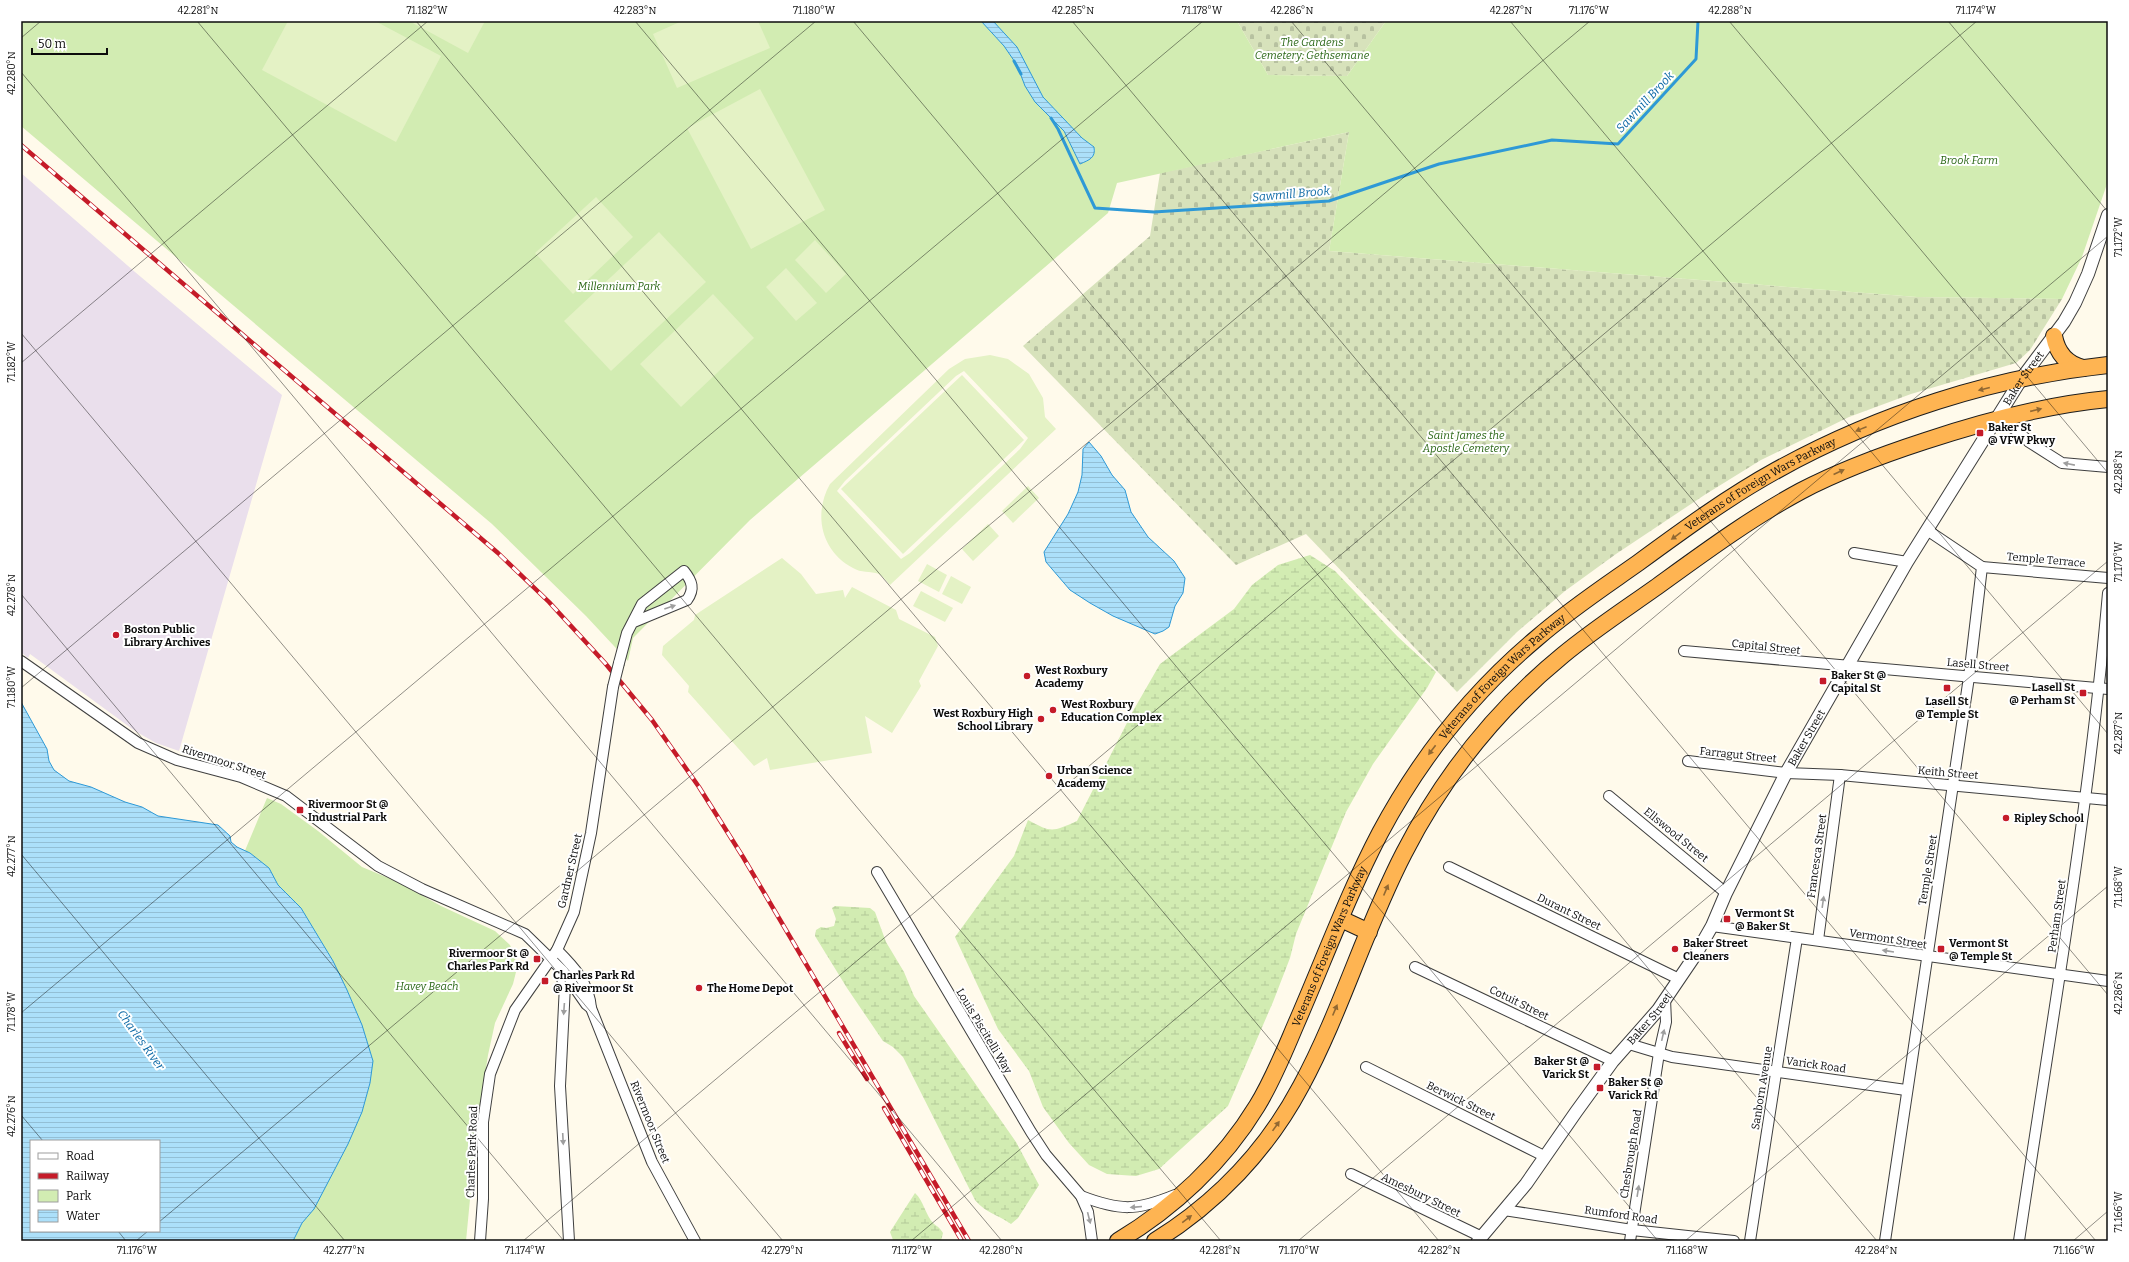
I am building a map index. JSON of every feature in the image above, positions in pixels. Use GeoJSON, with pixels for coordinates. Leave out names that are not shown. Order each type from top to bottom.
{"type":"FeatureCollection","features":[{"type":"Feature","properties":{"kind":"highway"},"geometry":{"type":"LineString","coordinates":[[2054,336],[2057,348],[2065,360],[2074,366],[2083,368]]}},
{"type":"Feature","properties":{"kind":"highway","name":"Veterans of Foreign Wars Parkway"},"geometry":{"type":"LineString","coordinates":[[1118,1241],[1150,1220],[1186,1191],[1230,1144],[1260,1100],[1277,1068],[1341,919],[1382,830],[1431,752],[1459,715],[1524,649],[1560,618],[1718,506],[1797,459],[1846,435],[1943,400],[2022,379],[2108,365]]}},
{"type":"Feature","properties":{"kind":"highway"},"geometry":{"type":"LineString","coordinates":[[1155,1241],[1197,1212],[1225,1186],[1261,1146],[1283,1117],[1310,1068],[1404,852],[1425,815],[1451,775],[1497,718],[1562,656],[1729,535],[1800,491],[1872,459],[1998,419],[2058,405],[2108,399]]}},
{"type":"Feature","properties":{"kind":"highway"},"geometry":{"type":"LineString","coordinates":[[1341,919],[1368,932]]}},
{"type":"Feature","properties":{"kind":"street","name":"Baker Street"},"geometry":{"type":"LineString","coordinates":[[1480,1239],[1526,1184],[1544,1156],[1613,1062],[1658,1010],[1712,926],[1726,893],[1786,772],[1907,562],[2022,379],[2064,322],[2081,289],[2108,216]]}},
{"type":"Feature","properties":{"kind":"street"},"geometry":{"type":"LineString","coordinates":[[1998,419],[2019,432],[2029,442],[2062,463],[2108,467]]}},
{"type":"Feature","properties":{"kind":"street"},"geometry":{"type":"LineString","coordinates":[[1927,530],[1982,567]]}},
{"type":"Feature","properties":{"kind":"street"},"geometry":{"type":"LineString","coordinates":[[1854,554],[1907,562]]}},
{"type":"Feature","properties":{"kind":"street","name":"Temple Terrace"},"geometry":{"type":"LineString","coordinates":[[1982,567],[2108,578]]}},
{"type":"Feature","properties":{"kind":"street","name":"Temple Street"},"geometry":{"type":"LineString","coordinates":[[1884,1241],[1969,677],[1982,567]]}},
{"type":"Feature","properties":{"kind":"street","name":"Gardner Street"},"geometry":{"type":"LineString","coordinates":[[550,960],[557,950],[574,912],[590,842],[613,687],[627,633],[642,604],[684,571],[692,585],[692,594],[687,600],[634,622]]}},
{"type":"Feature","properties":{"kind":"street","name":"Perham Street"},"geometry":{"type":"LineString","coordinates":[[2019,1241],[2104,688],[2108,593]]}},
{"type":"Feature","properties":{"kind":"street","name":"Capital Street"},"geometry":{"type":"LineString","coordinates":[[1684,651],[1846,667]]}},
{"type":"Feature","properties":{"kind":"street","name":"Rivermoor Street"},"geometry":{"type":"LineString","coordinates":[[21,661],[138,743],[177,760],[241,777],[286,796],[378,866],[422,889],[525,934],[563,971],[586,1004],[591,1008]]}},
{"type":"Feature","properties":{"kind":"street","name":"Lasell Street"},"geometry":{"type":"LineString","coordinates":[[1846,667],[2104,688]]}},
{"type":"Feature","properties":{"kind":"street","name":"Farragut Street"},"geometry":{"type":"LineString","coordinates":[[1688,762],[1786,772]]}},
{"type":"Feature","properties":{"kind":"street","name":"Keith Street"},"geometry":{"type":"LineString","coordinates":[[1786,772],[1840,775],[2108,800]]}},
{"type":"Feature","properties":{"kind":"street","name":"Francesca Street"},"geometry":{"type":"LineString","coordinates":[[1818,940],[1840,775]]}},
{"type":"Feature","properties":{"kind":"street","name":"Ellswood Street"},"geometry":{"type":"LineString","coordinates":[[1609,796],[1726,893]]}},
{"type":"Feature","properties":{"kind":"street","name":"Durant Street"},"geometry":{"type":"LineString","coordinates":[[1449,867],[1679,979]]}},
{"type":"Feature","properties":{"kind":"street","name":"Louis Piscitelli Way"},"geometry":{"type":"LineString","coordinates":[[877,872],[1046,1156],[1081,1196],[1088,1212],[1092,1241]]}},
{"type":"Feature","properties":{"kind":"street","name":"Vermont Street"},"geometry":{"type":"LineString","coordinates":[[1712,926],[1818,940],[1926,957],[2108,981]]}},
{"type":"Feature","properties":{"kind":"street","name":"Sanborn Avenue"},"geometry":{"type":"LineString","coordinates":[[1750,1241],[1778,1072],[1797,938]]}},
{"type":"Feature","properties":{"kind":"street","name":"Rivermoor Street"},"geometry":{"type":"LineString","coordinates":[[557,950],[578,971],[590,995],[591,1008],[652,1162],[695,1241]]}},
{"type":"Feature","properties":{"kind":"street"},"geometry":{"type":"LineString","coordinates":[[550,960],[565,985],[560,1086],[569,1241]]}},
{"type":"Feature","properties":{"kind":"street","name":"Charles Park Road"},"geometry":{"type":"LineString","coordinates":[[480,1241],[483,1199],[483,1122],[490,1074],[515,1010],[550,960]]}},
{"type":"Feature","properties":{"kind":"street","name":"Cotuit Street"},"geometry":{"type":"LineString","coordinates":[[1415,967],[1613,1062]]}},
{"type":"Feature","properties":{"kind":"street","name":"Chesbrough Road"},"geometry":{"type":"LineString","coordinates":[[1630,1241],[1659,1053],[1666,1022],[1665,999]]}},
{"type":"Feature","properties":{"kind":"street","name":"Varick Road"},"geometry":{"type":"LineString","coordinates":[[1628,1044],[1659,1053],[1906,1090]]}},
{"type":"Feature","properties":{"kind":"street","name":"Berwick Street"},"geometry":{"type":"LineString","coordinates":[[1366,1067],[1544,1156]]}},
{"type":"Feature","properties":{"kind":"street","name":"Amesbury Street"},"geometry":{"type":"LineString","coordinates":[[1351,1174],[1480,1239]]}},
{"type":"Feature","properties":{"kind":"street","name":"Louis Piscitelli Way"},"geometry":{"type":"LineString","coordinates":[[1081,1196],[1100,1203],[1129,1208],[1148,1206],[1186,1191]]}},
{"type":"Feature","properties":{"kind":"street","name":"Rumford Road"},"geometry":{"type":"LineString","coordinates":[[1504,1210],[1632,1230],[1734,1241]]}},
{"type":"Feature","properties":{"kind":"shaded area"},"geometry":{"type":"Polygon","coordinates":[[[21,173],[135,272],[282,395],[179,751],[156,743],[135,731],[30,654],[28,658],[21,652],[21,173]]]}},
{"type":"Feature","properties":{"kind":"green space","name":"Millennium Park"},"geometry":{"type":"Polygon","coordinates":[[[21,21],[1237,21],[1268,75],[1347,76],[1386,21],[2108,21],[2108,181],[2082,257],[2062,299],[1917,297],[1329,251],[1349,132],[1117,183],[1108,213],[750,520],[633,638],[628,661],[586,616],[492,524],[21,126],[21,21]]]}},
{"type":"Feature","properties":{"kind":"green space"},"geometry":{"type":"Polygon","coordinates":[[[288,21],[375,21],[441,56],[396,142],[262,70],[288,21]]]}},
{"type":"Feature","properties":{"kind":"green space"},"geometry":{"type":"Polygon","coordinates":[[[409,21],[485,21],[468,53],[409,21]]]}},
{"type":"Feature","properties":{"kind":"green space"},"geometry":{"type":"Polygon","coordinates":[[[682,21],[758,21],[770,48],[677,88],[653,34],[682,21]]]}},
{"type":"Feature","properties":{"kind":"green space","name":"The Gardens Cemetery: Gethsemane"},"geometry":{"type":"Polygon","coordinates":[[[1237,21],[1386,21],[1347,76],[1268,75],[1237,21]]]}},
{"type":"Feature","properties":{"kind":"green space"},"geometry":{"type":"Polygon","coordinates":[[[760,89],[825,210],[751,249],[687,128],[760,89]]]}},
{"type":"Feature","properties":{"kind":"green space","name":"Saint James the Apostle Cemetery"},"geometry":{"type":"Polygon","coordinates":[[[1349,132],[1329,251],[1917,297],[2062,299],[2030,350],[2016,363],[1911,394],[1849,417],[1761,460],[1706,494],[1616,554],[1565,591],[1517,632],[1457,692],[1306,534],[1236,565],[1023,346],[1150,236],[1160,173],[1349,132]]]}},
{"type":"Feature","properties":{"kind":"green space"},"geometry":{"type":"Polygon","coordinates":[[[596,197],[633,237],[573,294],[535,253],[596,197]]]}},
{"type":"Feature","properties":{"kind":"green space"},"geometry":{"type":"Polygon","coordinates":[[[659,232],[706,282],[611,371],[564,321],[659,232]]]}},
{"type":"Feature","properties":{"kind":"green space"},"geometry":{"type":"Polygon","coordinates":[[[815,240],[846,274],[826,293],[795,260],[815,240]]]}},
{"type":"Feature","properties":{"kind":"green space"},"geometry":{"type":"Polygon","coordinates":[[[786,268],[817,303],[796,321],[766,287],[786,268]]]}},
{"type":"Feature","properties":{"kind":"green space"},"geometry":{"type":"Polygon","coordinates":[[[713,294],[754,338],[681,407],[640,364],[713,294]]]}},
{"type":"Feature","properties":{"kind":"green space"},"geometry":{"type":"Polygon","coordinates":[[[990,355],[1008,359],[1029,374],[1043,398],[1045,417],[1056,429],[890,585],[879,574],[859,571],[853,568],[842,561],[834,552],[827,542],[821,519],[825,496],[830,484],[949,369],[965,359],[990,355]],[[964,371],[956,376],[845,481],[837,491],[901,559],[910,553],[1020,449],[1028,438],[964,371]]]}},
{"type":"Feature","properties":{"kind":"green space"},"geometry":{"type":"Polygon","coordinates":[[[962,375],[1024,440],[903,554],[841,489],[962,375]]]}},
{"type":"Feature","properties":{"kind":"green space"},"geometry":{"type":"Polygon","coordinates":[[[1028,486],[1039,498],[1013,523],[1002,511],[1028,486]]]}},
{"type":"Feature","properties":{"kind":"green space"},"geometry":{"type":"Polygon","coordinates":[[[988,524],[999,536],[973,561],[962,549],[988,524]]]}},
{"type":"Feature","properties":{"kind":"green space"},"geometry":{"type":"Polygon","coordinates":[[[1310,555],[1335,571],[1398,637],[1436,672],[1427,688],[1373,764],[1346,812],[1296,934],[1290,958],[1273,1002],[1228,1106],[1159,1169],[1136,1176],[1107,1174],[1089,1165],[1069,1143],[1043,1107],[1029,1071],[998,1029],[955,937],[1014,856],[1028,820],[1052,830],[1077,821],[1133,711],[1160,664],[1234,609],[1252,585],[1278,565],[1310,555]]]}},
{"type":"Feature","properties":{"kind":"green space"},"geometry":{"type":"Polygon","coordinates":[[[782,558],[801,574],[816,594],[843,590],[845,598],[852,587],[896,610],[899,619],[935,637],[938,646],[919,681],[921,686],[892,733],[865,716],[872,753],[770,770],[767,758],[754,766],[688,692],[689,686],[662,655],[663,646],[694,620],[695,615],[782,558]]]}},
{"type":"Feature","properties":{"kind":"green space"},"geometry":{"type":"Polygon","coordinates":[[[927,564],[947,575],[939,592],[918,581],[927,564]]]}},
{"type":"Feature","properties":{"kind":"green space"},"geometry":{"type":"Polygon","coordinates":[[[951,576],[971,587],[962,604],[942,594],[951,576]]]}},
{"type":"Feature","properties":{"kind":"green space"},"geometry":{"type":"Polygon","coordinates":[[[921,591],[953,608],[945,622],[913,606],[921,591]]]}},
{"type":"Feature","properties":{"kind":"green space","name":"Havey Beach"},"geometry":{"type":"Polygon","coordinates":[[[267,798],[281,804],[318,831],[362,867],[398,882],[441,906],[495,931],[510,945],[515,956],[516,972],[513,984],[495,1023],[488,1055],[477,1126],[466,1241],[290,1241],[310,1211],[364,1104],[370,1084],[371,1069],[244,853],[267,798]]]}},
{"type":"Feature","properties":{"kind":"green space"},"geometry":{"type":"Polygon","coordinates":[[[835,906],[870,908],[875,912],[886,942],[904,972],[914,996],[1016,1142],[1039,1185],[1018,1218],[1011,1224],[979,1205],[975,1200],[903,1057],[893,1047],[883,1041],[847,988],[815,936],[816,930],[821,927],[826,928],[834,926],[836,919],[832,908],[835,906]]]}},
{"type":"Feature","properties":{"kind":"green space"},"geometry":{"type":"Polygon","coordinates":[[[915,1193],[928,1216],[943,1233],[941,1241],[893,1240],[890,1232],[915,1193]]]}},
{"type":"Feature","properties":{"kind":"water"},"geometry":{"type":"Polygon","coordinates":[[[981,21],[993,21],[1017,47],[1043,97],[1082,138],[1094,147],[1094,154],[1091,158],[1080,164],[1064,131],[1035,102],[1025,86],[1017,65],[1004,46],[981,21]]]}},
{"type":"Feature","properties":{"kind":"water"},"geometry":{"type":"Polygon","coordinates":[[[1089,442],[1101,456],[1112,475],[1125,490],[1131,512],[1148,537],[1174,561],[1185,578],[1183,593],[1175,606],[1169,627],[1155,634],[1113,616],[1070,590],[1046,562],[1044,552],[1068,514],[1078,492],[1082,475],[1083,449],[1089,442]]]}},
{"type":"Feature","properties":{"kind":"water","name":"Charles River"},"geometry":{"type":"Polygon","coordinates":[[[21,702],[47,749],[49,761],[54,770],[69,781],[91,787],[125,802],[142,807],[158,816],[218,825],[230,836],[231,842],[237,847],[250,853],[269,868],[278,885],[301,908],[333,961],[362,1025],[373,1061],[370,1083],[362,1112],[348,1144],[314,1209],[302,1223],[293,1241],[21,1241],[21,702]]]}},
{"type":"Feature","properties":{"kind":"waterway","name":"Sawmill Brook"},"geometry":{"type":"LineString","coordinates":[[1051,118],[1058,129],[1095,208],[1154,212],[1329,201],[1439,164],[1552,140],[1618,144],[1696,59],[1698,21]]}},
{"type":"Feature","properties":{"kind":"waterway","name":"Sawmill Brook"},"geometry":{"type":"LineString","coordinates":[[1014,61],[1021,74]]}},
{"type":"Feature","properties":{"kind":"railway"},"geometry":{"type":"LineString","coordinates":[[21,145],[498,553],[549,602],[605,663],[652,720],[699,787],[743,857],[969,1241]]}},
{"type":"Feature","properties":{"kind":"railway"},"geometry":{"type":"LineString","coordinates":[[839,1033],[867,1079]]}},
{"type":"Feature","properties":{"kind":"railway"},"geometry":{"type":"LineString","coordinates":[[884,1108],[962,1241]]}},
{"type":"Feature","properties":{"kind":"place","name":"Baker St @ VFW Pkwy"},"geometry":{"type":"Point","coordinates":[1980,433]}},
{"type":"Feature","properties":{"kind":"place","name":"Boston Public Library Archives"},"geometry":{"type":"Point","coordinates":[116,635]}},
{"type":"Feature","properties":{"kind":"place","name":"West Roxbury Academy"},"geometry":{"type":"Point","coordinates":[1027,676]}},
{"type":"Feature","properties":{"kind":"place","name":"Baker St @ Capital St"},"geometry":{"type":"Point","coordinates":[1823,681]}},
{"type":"Feature","properties":{"kind":"place","name":"Lasell St @ Temple St"},"geometry":{"type":"Point","coordinates":[1947,688]}},
{"type":"Feature","properties":{"kind":"place","name":"Lasell St @ Perham St"},"geometry":{"type":"Point","coordinates":[2083,693]}},
{"type":"Feature","properties":{"kind":"place","name":"West Roxbury Education Complex"},"geometry":{"type":"Point","coordinates":[1053,710]}},
{"type":"Feature","properties":{"kind":"place","name":"West Roxbury High School Library"},"geometry":{"type":"Point","coordinates":[1041,719]}},
{"type":"Feature","properties":{"kind":"place","name":"Urban Science Academy"},"geometry":{"type":"Point","coordinates":[1049,776]}},
{"type":"Feature","properties":{"kind":"place","name":"Rivermoor St @ Industrial Park"},"geometry":{"type":"Point","coordinates":[300,810]}},
{"type":"Feature","properties":{"kind":"place","name":"Ripley School"},"geometry":{"type":"Point","coordinates":[2006,818]}},
{"type":"Feature","properties":{"kind":"place","name":"Vermont St @ Baker St"},"geometry":{"type":"Point","coordinates":[1727,919]}},
{"type":"Feature","properties":{"kind":"place","name":"Baker Street Cleaners"},"geometry":{"type":"Point","coordinates":[1675,949]}},
{"type":"Feature","properties":{"kind":"place","name":"Vermont St @ Temple St"},"geometry":{"type":"Point","coordinates":[1941,949]}},
{"type":"Feature","properties":{"kind":"place","name":"Rivermoor St @ Charles Park Rd"},"geometry":{"type":"Point","coordinates":[537,959]}},
{"type":"Feature","properties":{"kind":"place","name":"Charles Park Rd @ Rivermoor St"},"geometry":{"type":"Point","coordinates":[545,981]}},
{"type":"Feature","properties":{"kind":"place","name":"The Home Depot"},"geometry":{"type":"Point","coordinates":[699,988]}},
{"type":"Feature","properties":{"kind":"place","name":"Baker St @ Varick St"},"geometry":{"type":"Point","coordinates":[1597,1067]}},
{"type":"Feature","properties":{"kind":"place","name":"Baker St @ Varick Rd"},"geometry":{"type":"Point","coordinates":[1600,1088]}},
{"type":"Feature","properties":{"kind":"park label","name":"Brook Farm"},"geometry":{"type":"Point","coordinates":[1969,160]}}]}
